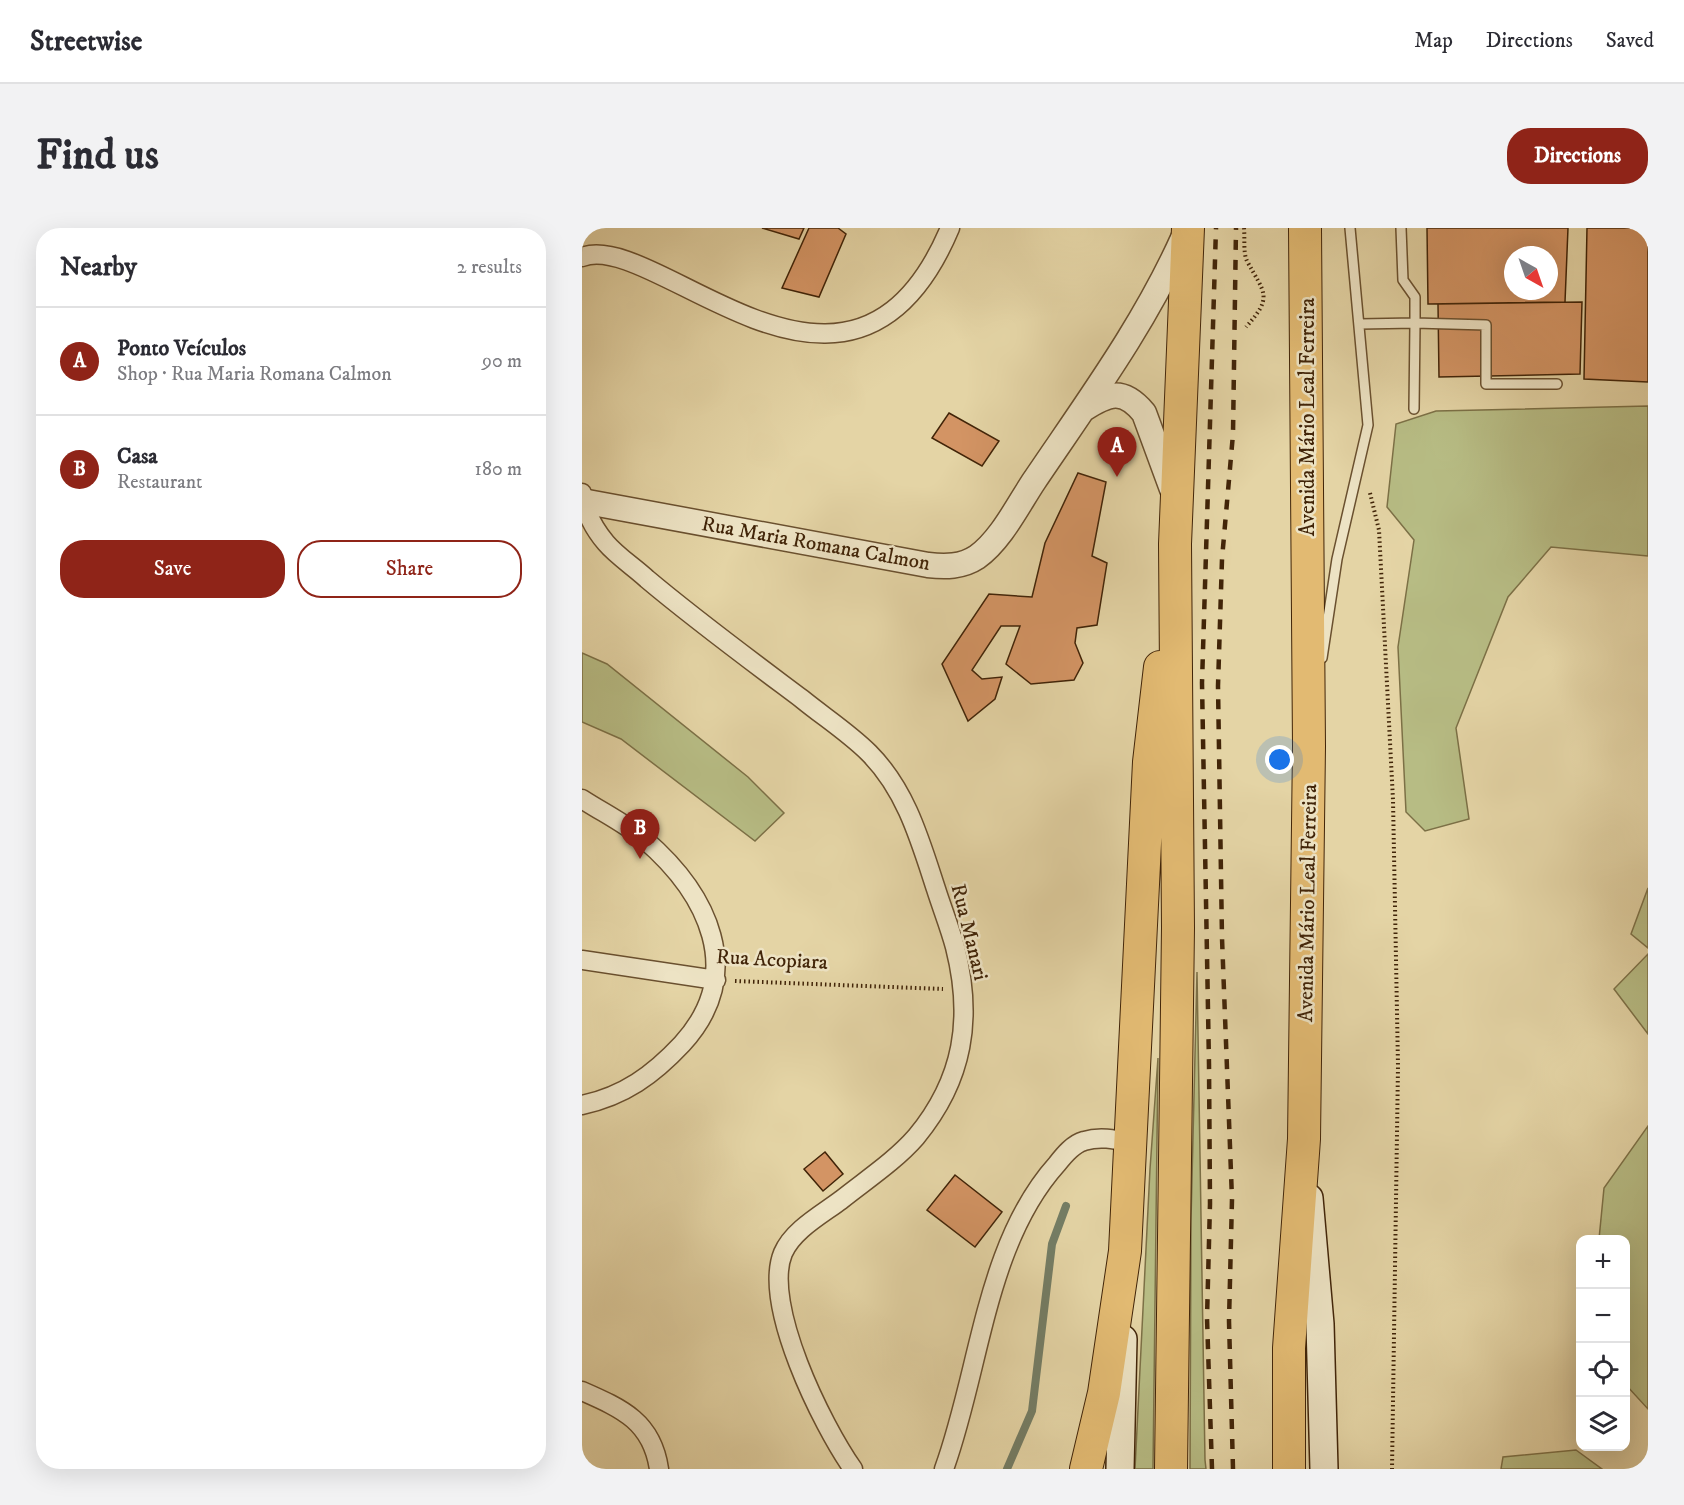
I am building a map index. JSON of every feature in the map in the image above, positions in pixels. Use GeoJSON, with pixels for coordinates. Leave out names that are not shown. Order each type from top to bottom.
{"type":"FeatureCollection","features":[{"type":"Feature","properties":{"kind":"highway"},"geometry":{"type":"LineString","coordinates":[[1172,1469],[1178,928],[1175,544],[1188,228]]}},
{"type":"Feature","properties":{"kind":"highway","name":"Avenida Mário Leal Ferreira"},"geometry":{"type":"LineString","coordinates":[[1289,1469],[1289,1348],[1304,1139],[1309,746],[1305,228]]}},
{"type":"Feature","properties":{"kind":"highway"},"geometry":{"type":"LineString","coordinates":[[1086,1469],[1104,1393],[1125,1251],[1149,762],[1175,544]]}},
{"type":"Feature","properties":{"kind":"main road"},"geometry":{"type":"LineString","coordinates":[[1304,1139],[1320,1323],[1324,1469]]}},
{"type":"Feature","properties":{"kind":"main road"},"geometry":{"type":"LineString","coordinates":[[1120,1469],[1125,1251]]}},
{"type":"Feature","properties":{"kind":"street"},"geometry":{"type":"LineString","coordinates":[[799,312],[835,319],[861,319],[887,308],[908,294],[928,272],[950,228]]}},
{"type":"Feature","properties":{"kind":"street","name":"Rua Maria Romana Calmon"},"geometry":{"type":"LineString","coordinates":[[582,499],[928,565],[944,567],[961,564],[975,558],[992,542],[1082,411],[1161,288],[1188,228]]}},
{"type":"Feature","properties":{"kind":"street"},"geometry":{"type":"LineString","coordinates":[[582,257],[605,239]]}},
{"type":"Feature","properties":{"kind":"street","name":"Rua Maria Romana Calmon"},"geometry":{"type":"LineString","coordinates":[[1082,411],[1111,395],[1124,396],[1136,403],[1149,425],[1176,500]]}},
{"type":"Feature","properties":{"kind":"street","name":"Rua Manari"},"geometry":{"type":"LineString","coordinates":[[582,499],[594,525],[606,543],[667,596],[838,727],[869,753],[887,774],[917,829],[955,948],[965,1024],[959,1061],[940,1100],[916,1136],[883,1168],[798,1232],[784,1250],[777,1272],[778,1298],[783,1316],[809,1386],[821,1416],[853,1469]]}},
{"type":"Feature","properties":{"kind":"street"},"geometry":{"type":"LineString","coordinates":[[582,800],[642,838],[691,890],[705,919],[714,946],[716,980],[708,1008],[692,1034],[669,1058],[648,1077],[621,1094],[582,1105]]}},
{"type":"Feature","properties":{"kind":"street","name":"Rua Acopiara"},"geometry":{"type":"LineString","coordinates":[[582,960],[716,980]]}},
{"type":"Feature","properties":{"kind":"street"},"geometry":{"type":"LineString","coordinates":[[944,1469],[997,1280],[1026,1206],[1054,1167],[1068,1152],[1083,1141],[1106,1137],[1129,1143]]}},
{"type":"Feature","properties":{"kind":"street"},"geometry":{"type":"LineString","coordinates":[[582,1390],[631,1416],[647,1431],[656,1448],[659,1469]]}},
{"type":"Feature","properties":{"kind":"lane"},"geometry":{"type":"LineString","coordinates":[[1322,664],[1337,559],[1368,425],[1350,228]]}},
{"type":"Feature","properties":{"kind":"lane"},"geometry":{"type":"LineString","coordinates":[[1401,228],[1403,280],[1415,297],[1414,409]]}},
{"type":"Feature","properties":{"kind":"lane"},"geometry":{"type":"LineString","coordinates":[[1360,324],[1486,325],[1486,384],[1557,384]]}},
{"type":"Feature","properties":{"kind":"lane"},"geometry":{"type":"LineString","coordinates":[[1309,746],[1320,676]]}},
{"type":"Feature","properties":{"kind":"path"},"geometry":{"type":"LineString","coordinates":[[1244,228],[1246,259],[1263,287],[1264,305],[1246,327]]}},
{"type":"Feature","properties":{"kind":"path"},"geometry":{"type":"LineString","coordinates":[[1362,456],[1379,530],[1393,800],[1398,1066],[1392,1469]]}},
{"type":"Feature","properties":{"kind":"path","name":"Rua Acopiara"},"geometry":{"type":"LineString","coordinates":[[716,980],[962,990]]}},
{"type":"Feature","properties":{"kind":"green space"},"geometry":{"type":"Polygon","coordinates":[[[1648,406],[1648,556],[1551,547],[1508,597],[1456,728],[1469,819],[1425,831],[1406,812],[1398,647],[1414,540],[1387,507],[1396,424],[1436,411],[1648,406]]]}},
{"type":"Feature","properties":{"kind":"green space"},"geometry":{"type":"Polygon","coordinates":[[[582,653],[607,664],[748,777],[784,813],[755,841],[621,739],[582,722],[582,653]]]}},
{"type":"Feature","properties":{"kind":"green space"},"geometry":{"type":"Polygon","coordinates":[[[1648,888],[1648,948],[1631,934],[1648,888]]]}},
{"type":"Feature","properties":{"kind":"green space"},"geometry":{"type":"Polygon","coordinates":[[[1648,954],[1648,1034],[1614,989],[1648,954]]]}},
{"type":"Feature","properties":{"kind":"green space"},"geometry":{"type":"Polygon","coordinates":[[[1197,972],[1206,1469],[1190,1469],[1191,1220],[1197,972]]]}},
{"type":"Feature","properties":{"kind":"green space"},"geometry":{"type":"Polygon","coordinates":[[[1158,1058],[1153,1469],[1135,1469],[1150,1169],[1158,1058]]]}},
{"type":"Feature","properties":{"kind":"green space"},"geometry":{"type":"Polygon","coordinates":[[[1648,1126],[1648,1409],[1630,1389],[1630,1235],[1599,1235],[1604,1188],[1648,1126]]]}},
{"type":"Feature","properties":{"kind":"green space"},"geometry":{"type":"Polygon","coordinates":[[[1576,1450],[1602,1469],[1501,1469],[1503,1457],[1576,1450]]]}},
{"type":"Feature","properties":{"kind":"building"},"geometry":{"type":"Polygon","coordinates":[[[762,228],[804,228],[799,239],[762,228]]]}},
{"type":"Feature","properties":{"kind":"building"},"geometry":{"type":"Polygon","coordinates":[[[809,228],[838,228],[846,234],[819,297],[782,288],[809,228]]]}},
{"type":"Feature","properties":{"kind":"building"},"geometry":{"type":"Polygon","coordinates":[[[1427,228],[1568,228],[1565,302],[1428,304],[1427,228]]]}},
{"type":"Feature","properties":{"kind":"building"},"geometry":{"type":"Polygon","coordinates":[[[1587,228],[1648,228],[1648,382],[1584,379],[1587,228]]]}},
{"type":"Feature","properties":{"kind":"building"},"geometry":{"type":"Polygon","coordinates":[[[1582,302],[1580,374],[1439,377],[1438,304],[1582,302]]]}},
{"type":"Feature","properties":{"kind":"building"},"geometry":{"type":"Polygon","coordinates":[[[949,413],[999,441],[982,466],[932,438],[949,413]]]}},
{"type":"Feature","properties":{"kind":"building"},"geometry":{"type":"Polygon","coordinates":[[[1078,473],[1106,482],[1092,556],[1107,563],[1097,625],[1077,628],[1075,643],[1083,663],[1074,680],[1031,684],[1006,664],[1020,626],[1001,626],[972,670],[982,679],[1002,677],[995,699],[968,721],[942,664],[989,594],[1032,597],[1045,543],[1078,473]]]}},
{"type":"Feature","properties":{"kind":"building"},"geometry":{"type":"Polygon","coordinates":[[[825,1152],[843,1174],[823,1191],[804,1169],[825,1152]]]}},
{"type":"Feature","properties":{"kind":"building"},"geometry":{"type":"Polygon","coordinates":[[[955,1175],[1002,1212],[975,1247],[927,1210],[955,1175]]]}},
{"type":"Feature","properties":{"kind":"waterway"},"geometry":{"type":"LineString","coordinates":[[1007,1469],[1032,1411],[1052,1244],[1066,1206]]}},
{"type":"Feature","properties":{"kind":"railway"},"geometry":{"type":"LineString","coordinates":[[1212,1469],[1207,1318],[1210,1204],[1209,1064],[1202,683],[1216,228]]}},
{"type":"Feature","properties":{"kind":"railway"},"geometry":{"type":"LineString","coordinates":[[1233,1469],[1229,1321],[1232,1199],[1222,938],[1218,686],[1222,559],[1233,434],[1236,228]]}},
{"type":"Feature","properties":{"kind":"place","name":"Ponto Veículos"},"geometry":{"type":"Point","coordinates":[1117,477]}},
{"type":"Feature","properties":{"kind":"place","name":"Casa"},"geometry":{"type":"Point","coordinates":[640,859]}}]}
